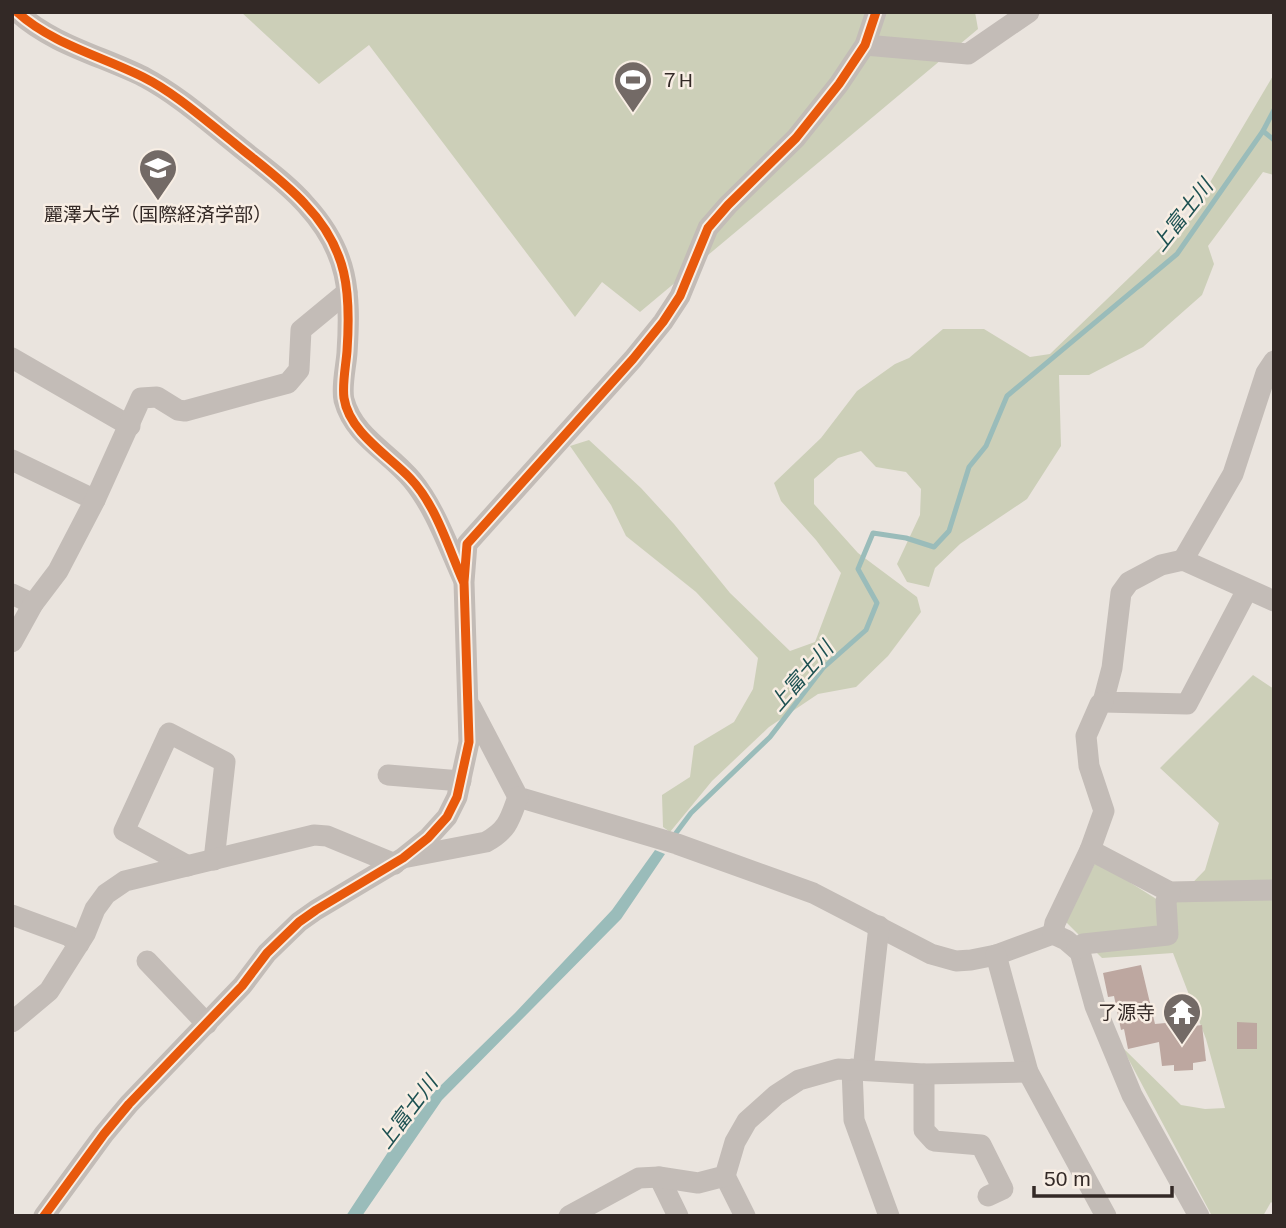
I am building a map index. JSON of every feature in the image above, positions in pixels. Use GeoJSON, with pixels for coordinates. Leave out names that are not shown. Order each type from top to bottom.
{"type":"FeatureCollection","features":[{"type":"Feature","properties":{"kind":"street"},"geometry":{"type":"LineString","coordinates":[[17,12],[37,28],[145,78],[200,115],[271,172],[306,204],[322,224],[339,253],[346,272],[348,334],[344,399],[357,429],[412,480],[418,489],[430,508],[464,582]]}},
{"type":"Feature","properties":{"kind":"street"},"geometry":{"type":"LineString","coordinates":[[44,1216],[129,1104],[242,986],[267,953],[299,922],[316,910],[399,861],[447,817],[461,781],[469,742],[464,582],[467,544],[663,322],[680,296],[708,228],[796,138],[839,84],[865,45],[876,12]]}},
{"type":"Feature","properties":{"kind":"street"},"geometry":{"type":"LineString","coordinates":[[865,45],[968,54],[1029,12]]}},
{"type":"Feature","properties":{"kind":"street"},"geometry":{"type":"LineString","coordinates":[[12,642],[33,604],[58,571],[95,500],[141,398],[158,397],[178,410],[185,411],[288,383],[299,370],[301,330],[347,292]]}},
{"type":"Feature","properties":{"kind":"street"},"geometry":{"type":"LineString","coordinates":[[1183,560],[1233,474],[1266,373],[1274,361]]}},
{"type":"Feature","properties":{"kind":"street"},"geometry":{"type":"LineString","coordinates":[[14,362],[130,426]]}},
{"type":"Feature","properties":{"kind":"street"},"geometry":{"type":"LineString","coordinates":[[12,460],[95,500]]}},
{"type":"Feature","properties":{"kind":"street"},"geometry":{"type":"LineString","coordinates":[[1053,934],[1055,923],[1090,850],[1104,811],[1089,766],[1086,736],[1103,702],[1112,668],[1121,593],[1129,582],[1161,565],[1183,560],[1274,601]]}},
{"type":"Feature","properties":{"kind":"street"},"geometry":{"type":"LineString","coordinates":[[1103,702],[1187,704],[1247,590]]}},
{"type":"Feature","properties":{"kind":"street"},"geometry":{"type":"LineString","coordinates":[[12,594],[33,604]]}},
{"type":"Feature","properties":{"kind":"street"},"geometry":{"type":"LineString","coordinates":[[469,704],[518,797],[667,841],[813,893],[931,954],[956,961],[996,955],[1053,934],[1066,940],[1080,952],[1095,1006],[1132,1095],[1199,1216]]}},
{"type":"Feature","properties":{"kind":"street"},"geometry":{"type":"LineString","coordinates":[[188,866],[124,831],[169,733],[225,762],[214,860]]}},
{"type":"Feature","properties":{"kind":"street"},"geometry":{"type":"LineString","coordinates":[[388,775],[461,781]]}},
{"type":"Feature","properties":{"kind":"street"},"geometry":{"type":"LineString","coordinates":[[12,1022],[49,990],[79,944],[95,909],[106,894],[125,881],[314,835],[327,836],[399,861],[486,842],[506,829],[518,797]]}},
{"type":"Feature","properties":{"kind":"street"},"geometry":{"type":"LineString","coordinates":[[1090,850],[1170,892],[1274,890]]}},
{"type":"Feature","properties":{"kind":"street"},"geometry":{"type":"LineString","coordinates":[[1077,949],[1083,944],[1168,935],[1166,901],[1170,892]]}},
{"type":"Feature","properties":{"kind":"street"},"geometry":{"type":"LineString","coordinates":[[12,915],[69,936],[79,944]]}},
{"type":"Feature","properties":{"kind":"street"},"geometry":{"type":"LineString","coordinates":[[879,926],[857,1070],[854,1120],[889,1216]]}},
{"type":"Feature","properties":{"kind":"street"},"geometry":{"type":"LineString","coordinates":[[996,955],[1028,1072],[1105,1216]]}},
{"type":"Feature","properties":{"kind":"street"},"geometry":{"type":"LineString","coordinates":[[147,961],[206,1024]]}},
{"type":"Feature","properties":{"kind":"street"},"geometry":{"type":"LineString","coordinates":[[745,1216],[725,1175],[735,1142],[753,1113],[799,1080],[826,1072],[857,1070],[924,1074],[1028,1072]]}},
{"type":"Feature","properties":{"kind":"street"},"geometry":{"type":"LineString","coordinates":[[924,1074],[924,1130],[934,1141],[981,1145],[1003,1189],[988,1196]]}},
{"type":"Feature","properties":{"kind":"street"},"geometry":{"type":"LineString","coordinates":[[569,1216],[628,1181],[639,1178],[659,1177],[698,1183],[725,1175]]}},
{"type":"Feature","properties":{"kind":"street"},"geometry":{"type":"LineString","coordinates":[[659,1177],[678,1216]]}},
{"type":"Feature","properties":{"kind":"green space"},"geometry":{"type":"Polygon","coordinates":[[[241,12],[975,12],[978,29],[640,312],[602,282],[575,317],[369,45],[319,84],[241,12]]]}},
{"type":"Feature","properties":{"kind":"green space"},"geometry":{"type":"Polygon","coordinates":[[[1274,74],[1274,175],[1263,172],[1208,246],[1214,264],[1202,295],[1143,347],[1089,375],[1059,375],[1061,446],[1027,499],[960,544],[935,568],[929,587],[907,582],[897,564],[920,515],[921,489],[906,472],[876,467],[861,451],[838,458],[814,479],[814,504],[858,553],[917,597],[921,612],[888,656],[856,687],[818,694],[769,727],[712,781],[670,832],[663,827],[662,795],[690,777],[694,746],[734,722],[753,689],[758,658],[696,592],[626,536],[611,505],[570,446],[589,440],[641,488],[730,593],[790,651],[815,642],[841,573],[781,501],[774,483],[821,438],[857,391],[895,364],[909,358],[943,329],[984,329],[1030,357],[1050,354],[1186,223],[1274,74]]]}},
{"type":"Feature","properties":{"kind":"green space"},"geometry":{"type":"Polygon","coordinates":[[[1253,675],[1274,689],[1274,1205],[1271,1202],[1263,1216],[1212,1216],[1122,1047],[1181,1105],[1205,1109],[1225,1108],[1206,1039],[1173,953],[1102,958],[1066,922],[1096,861],[1169,907],[1205,870],[1219,823],[1160,768],[1253,675]]]}},
{"type":"Feature","properties":{"kind":"water"},"geometry":{"type":"Polygon","coordinates":[[[655,850],[665,854],[621,919],[442,1100],[362,1216],[346,1216],[392,1146],[435,1091],[515,1013],[612,910],[655,850]]]}},
{"type":"Feature","properties":{"kind":"building"},"geometry":{"type":"Polygon","coordinates":[[[1141,965],[1155,1024],[1186,1021],[1186,1027],[1202,1025],[1206,1061],[1193,1063],[1193,1070],[1174,1071],[1174,1065],[1162,1066],[1159,1042],[1128,1049],[1114,996],[1108,997],[1103,973],[1141,965]]]}},
{"type":"Feature","properties":{"kind":"building"},"geometry":{"type":"Polygon","coordinates":[[[1237,1022],[1257,1023],[1257,1049],[1237,1049],[1237,1022]]]}},
{"type":"Feature","properties":{"kind":"waterway","name":"上富士川"},"geometry":{"type":"LineString","coordinates":[[1263,131],[1274,110]]}},
{"type":"Feature","properties":{"kind":"waterway","name":"上富士川"},"geometry":{"type":"LineString","coordinates":[[673,837],[691,813],[770,737],[823,668],[866,630],[877,603],[858,569],[873,533],[906,538],[934,547],[949,531],[969,467],[986,446],[1007,396],[1177,254],[1263,131],[1274,140]]}},
{"type":"Feature","properties":{"kind":"cycle path"},"geometry":{"type":"LineString","coordinates":[[17,12],[61,41],[143,77],[167,91],[279,180],[319,221],[338,255],[347,290],[348,330],[343,387],[347,410],[361,432],[419,489],[441,527],[463,581]]}},
{"type":"Feature","properties":{"kind":"cycle path"},"geometry":{"type":"LineString","coordinates":[[44,1216],[129,1104],[242,986],[267,953],[299,922],[316,910],[403,858],[428,838],[447,817],[457,797],[469,742],[464,582],[467,544],[663,322],[680,296],[708,228],[796,138],[839,84],[865,45],[876,12]]}},
{"type":"Feature","properties":{"kind":"place","name":"７H"},"geometry":{"type":"Point","coordinates":[633,114]}},
{"type":"Feature","properties":{"kind":"place","name":"麗澤大学（国際経済学部）"},"geometry":{"type":"Point","coordinates":[158,202]}},
{"type":"Feature","properties":{"kind":"place","name":"了源寺"},"geometry":{"type":"Point","coordinates":[1182,1046]}}]}
